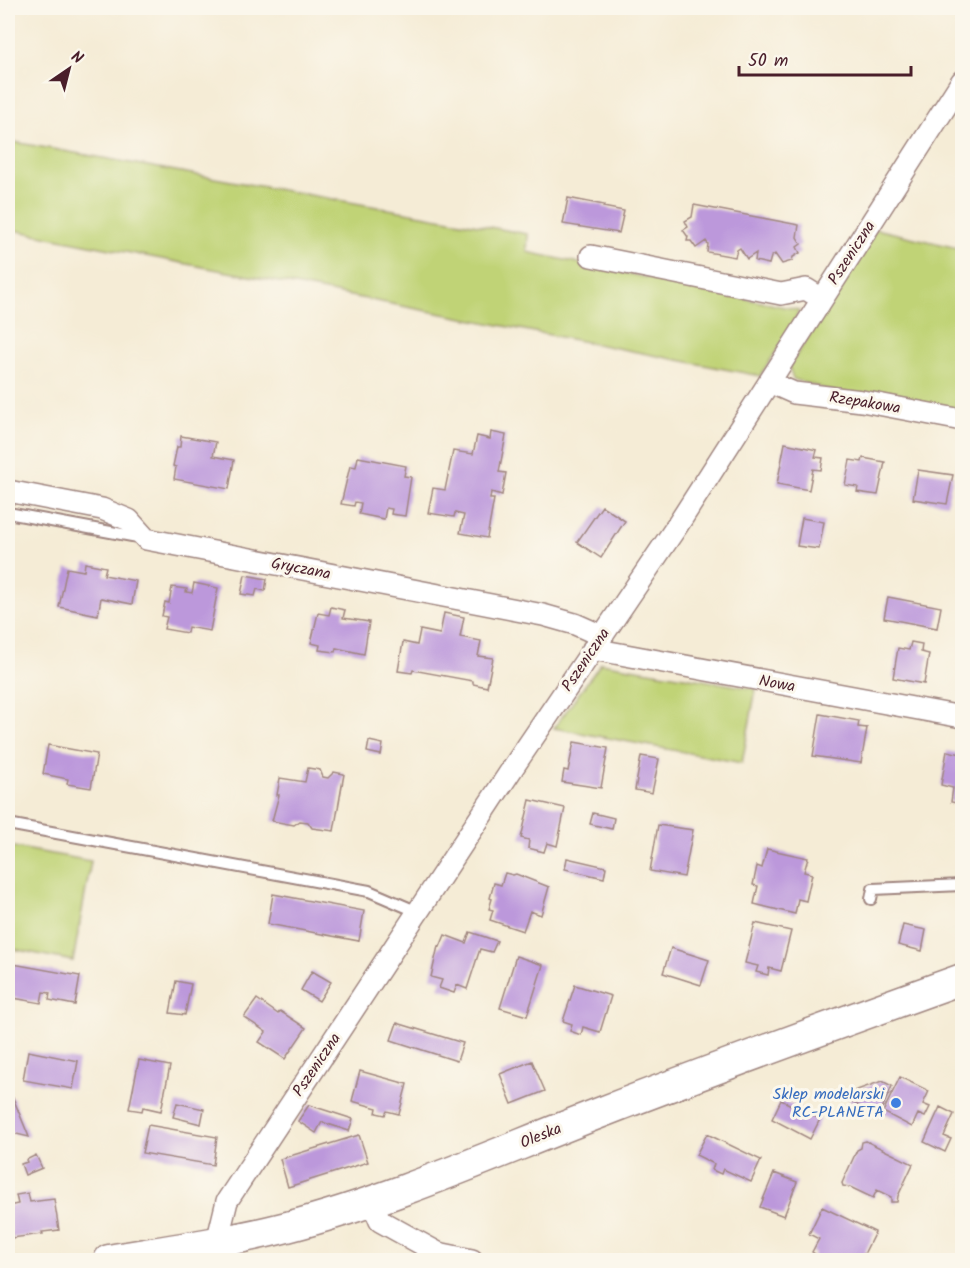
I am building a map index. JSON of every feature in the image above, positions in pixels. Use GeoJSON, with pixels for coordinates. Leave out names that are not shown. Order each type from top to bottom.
{"type":"FeatureCollection","features":[{"type":"Feature","properties":{"kind":"main road","name":"Oleska"},"geometry":{"type":"LineString","coordinates":[[109,1260],[218,1242],[287,1227],[372,1201],[602,1112],[963,979]]}},
{"type":"Feature","properties":{"kind":"street","name":"Pszeniczna"},"geometry":{"type":"LineString","coordinates":[[218,1242],[227,1201],[677,526],[963,81]]}},
{"type":"Feature","properties":{"kind":"street"},"geometry":{"type":"LineString","coordinates":[[591,256],[781,294],[806,290],[822,299]]}},
{"type":"Feature","properties":{"kind":"street","name":"Rzepakowa"},"geometry":{"type":"LineString","coordinates":[[769,382],[794,393],[862,402],[963,420]]}},
{"type":"Feature","properties":{"kind":"street"},"geometry":{"type":"LineString","coordinates":[[8,490],[102,509],[129,520],[146,539]]}},
{"type":"Feature","properties":{"kind":"street","name":"Gryczana"},"geometry":{"type":"LineString","coordinates":[[146,539],[543,615],[575,624],[597,643]]}},
{"type":"Feature","properties":{"kind":"street","name":"Nowa"},"geometry":{"type":"LineString","coordinates":[[597,643],[963,717]]}},
{"type":"Feature","properties":{"kind":"street"},"geometry":{"type":"LineString","coordinates":[[372,1201],[380,1221],[438,1253],[472,1260]]}},
{"type":"Feature","properties":{"kind":"lane"},"geometry":{"type":"LineString","coordinates":[[8,513],[146,539]]}},
{"type":"Feature","properties":{"kind":"lane"},"geometry":{"type":"LineString","coordinates":[[8,824],[369,891],[418,912]]}},
{"type":"Feature","properties":{"kind":"lane"},"geometry":{"type":"LineString","coordinates":[[871,899],[873,889],[963,885]]}},
{"type":"Feature","properties":{"kind":"green space"},"geometry":{"type":"Polygon","coordinates":[[[8,141],[528,234],[527,252],[799,310],[791,329],[760,376],[8,229],[8,141]]]}},
{"type":"Feature","properties":{"kind":"green space"},"geometry":{"type":"Polygon","coordinates":[[[876,229],[962,249],[962,390],[957,419],[862,401],[793,379],[789,367],[876,229]]]}},
{"type":"Feature","properties":{"kind":"green space"},"geometry":{"type":"Polygon","coordinates":[[[601,663],[756,689],[742,763],[554,728],[601,663]]]}},
{"type":"Feature","properties":{"kind":"green space"},"geometry":{"type":"Polygon","coordinates":[[[8,846],[91,861],[73,961],[8,948],[8,846]]]}},
{"type":"Feature","properties":{"kind":"building"},"geometry":{"type":"Polygon","coordinates":[[[568,198],[624,211],[619,233],[563,224],[568,198]]]}},
{"type":"Feature","properties":{"kind":"building"},"geometry":{"type":"Polygon","coordinates":[[[694,205],[799,225],[797,237],[801,244],[797,247],[800,253],[793,257],[792,261],[782,264],[775,254],[771,257],[769,264],[755,261],[756,253],[747,259],[740,248],[735,257],[707,252],[706,241],[696,248],[691,241],[687,241],[688,237],[683,230],[688,227],[685,221],[692,217],[694,205]]]}},
{"type":"Feature","properties":{"kind":"building"},"geometry":{"type":"Polygon","coordinates":[[[491,432],[506,435],[499,472],[506,473],[502,495],[491,492],[490,499],[494,499],[487,538],[460,533],[464,515],[455,513],[454,517],[428,513],[433,488],[445,490],[453,451],[473,454],[477,436],[490,439],[491,432]]]}},
{"type":"Feature","properties":{"kind":"building"},"geometry":{"type":"Polygon","coordinates":[[[181,436],[216,442],[213,456],[234,460],[229,489],[174,479],[176,467],[173,466],[177,447],[180,447],[181,436]]]}},
{"type":"Feature","properties":{"kind":"building"},"geometry":{"type":"Polygon","coordinates":[[[785,443],[817,450],[815,457],[823,458],[821,470],[813,469],[809,490],[777,484],[785,443]]]}},
{"type":"Feature","properties":{"kind":"building"},"geometry":{"type":"Polygon","coordinates":[[[358,457],[406,466],[404,476],[411,477],[405,516],[391,514],[392,509],[386,508],[384,519],[359,514],[361,503],[355,502],[354,506],[341,504],[350,466],[356,467],[358,457]]]}},
{"type":"Feature","properties":{"kind":"building"},"geometry":{"type":"Polygon","coordinates":[[[863,458],[885,462],[878,495],[857,492],[858,487],[845,485],[850,460],[862,462],[863,458]]]}},
{"type":"Feature","properties":{"kind":"building"},"geometry":{"type":"Polygon","coordinates":[[[918,470],[953,475],[947,504],[913,499],[918,470]]]}},
{"type":"Feature","properties":{"kind":"building"},"geometry":{"type":"Polygon","coordinates":[[[602,506],[625,521],[601,558],[577,542],[602,506]]]}},
{"type":"Feature","properties":{"kind":"building"},"geometry":{"type":"Polygon","coordinates":[[[802,518],[824,522],[819,549],[797,546],[802,518]]]}},
{"type":"Feature","properties":{"kind":"building"},"geometry":{"type":"Polygon","coordinates":[[[8,557],[12,558],[9,577],[8,577],[8,557]]]}},
{"type":"Feature","properties":{"kind":"building"},"geometry":{"type":"Polygon","coordinates":[[[85,563],[106,567],[104,575],[136,581],[132,604],[101,598],[98,615],[59,607],[67,568],[84,571],[85,563]]]}},
{"type":"Feature","properties":{"kind":"building"},"geometry":{"type":"Polygon","coordinates":[[[245,575],[267,579],[265,591],[257,589],[255,596],[241,594],[245,575]]]}},
{"type":"Feature","properties":{"kind":"building"},"geometry":{"type":"Polygon","coordinates":[[[194,583],[218,588],[210,631],[188,627],[187,633],[164,629],[167,617],[162,616],[165,602],[169,603],[172,587],[187,589],[186,592],[192,593],[194,583]]]}},
{"type":"Feature","properties":{"kind":"building"},"geometry":{"type":"Polygon","coordinates":[[[888,597],[941,607],[937,628],[884,618],[888,597]]]}},
{"type":"Feature","properties":{"kind":"building"},"geometry":{"type":"Polygon","coordinates":[[[331,607],[345,610],[343,618],[369,622],[364,654],[336,648],[335,652],[319,650],[320,645],[311,643],[318,613],[329,615],[331,607]]]}},
{"type":"Feature","properties":{"kind":"building"},"geometry":{"type":"Polygon","coordinates":[[[444,613],[464,617],[460,637],[481,641],[478,656],[493,658],[487,687],[473,684],[473,681],[413,670],[412,673],[398,671],[403,642],[417,645],[420,630],[440,634],[444,613]]]}},
{"type":"Feature","properties":{"kind":"building"},"geometry":{"type":"Polygon","coordinates":[[[911,642],[922,644],[921,652],[929,654],[924,684],[893,678],[898,648],[909,650],[911,642]]]}},
{"type":"Feature","properties":{"kind":"building"},"geometry":{"type":"Polygon","coordinates":[[[820,714],[859,721],[858,727],[867,728],[861,763],[813,756],[820,714]]]}},
{"type":"Feature","properties":{"kind":"building"},"geometry":{"type":"Polygon","coordinates":[[[369,741],[383,744],[381,755],[367,752],[369,741]]]}},
{"type":"Feature","properties":{"kind":"building"},"geometry":{"type":"Polygon","coordinates":[[[574,742],[608,748],[601,788],[562,782],[564,770],[568,771],[574,742]]]}},
{"type":"Feature","properties":{"kind":"building"},"geometry":{"type":"Polygon","coordinates":[[[48,745],[97,754],[91,788],[67,784],[68,779],[43,774],[48,745]]]}},
{"type":"Feature","properties":{"kind":"building"},"geometry":{"type":"Polygon","coordinates":[[[947,751],[962,754],[962,804],[951,802],[953,788],[941,785],[947,751]]]}},
{"type":"Feature","properties":{"kind":"building"},"geometry":{"type":"Polygon","coordinates":[[[641,756],[659,759],[652,793],[635,790],[641,756]]]}},
{"type":"Feature","properties":{"kind":"building"},"geometry":{"type":"Polygon","coordinates":[[[308,768],[320,770],[323,777],[328,778],[334,772],[344,774],[334,831],[312,828],[308,822],[300,821],[294,825],[272,821],[279,795],[277,795],[280,778],[305,782],[308,768]]]}},
{"type":"Feature","properties":{"kind":"building"},"geometry":{"type":"Polygon","coordinates":[[[530,800],[565,808],[557,846],[547,843],[544,852],[528,848],[529,840],[521,838],[530,800]]]}},
{"type":"Feature","properties":{"kind":"building"},"geometry":{"type":"Polygon","coordinates":[[[593,813],[614,818],[612,829],[590,824],[593,813]]]}},
{"type":"Feature","properties":{"kind":"building"},"geometry":{"type":"Polygon","coordinates":[[[658,825],[693,830],[684,877],[650,871],[658,825]]]}},
{"type":"Feature","properties":{"kind":"building"},"geometry":{"type":"Polygon","coordinates":[[[767,849],[808,858],[804,872],[812,874],[806,901],[798,899],[795,914],[754,904],[758,886],[753,885],[757,866],[762,868],[767,849]]]}},
{"type":"Feature","properties":{"kind":"building"},"geometry":{"type":"Polygon","coordinates":[[[567,858],[606,867],[604,878],[565,869],[567,858]]]}},
{"type":"Feature","properties":{"kind":"building"},"geometry":{"type":"Polygon","coordinates":[[[505,873],[516,874],[549,887],[541,915],[530,911],[523,931],[490,920],[493,910],[489,909],[492,899],[490,898],[494,883],[501,885],[505,873]]]}},
{"type":"Feature","properties":{"kind":"building"},"geometry":{"type":"Polygon","coordinates":[[[273,894],[364,911],[359,941],[268,924],[273,894]]]}},
{"type":"Feature","properties":{"kind":"building"},"geometry":{"type":"Polygon","coordinates":[[[755,923],[791,931],[781,971],[769,968],[768,975],[756,972],[758,966],[745,963],[755,923]]]}},
{"type":"Feature","properties":{"kind":"building"},"geometry":{"type":"Polygon","coordinates":[[[903,925],[926,930],[922,951],[898,945],[903,925]]]}},
{"type":"Feature","properties":{"kind":"building"},"geometry":{"type":"Polygon","coordinates":[[[470,932],[497,941],[492,952],[480,949],[467,989],[457,985],[454,993],[439,988],[442,980],[431,977],[438,946],[440,947],[445,935],[466,943],[470,932]]]}},
{"type":"Feature","properties":{"kind":"building"},"geometry":{"type":"Polygon","coordinates":[[[671,948],[709,960],[701,985],[663,973],[671,948]]]}},
{"type":"Feature","properties":{"kind":"building"},"geometry":{"type":"Polygon","coordinates":[[[516,956],[543,965],[527,1016],[500,1008],[516,956]]]}},
{"type":"Feature","properties":{"kind":"building"},"geometry":{"type":"Polygon","coordinates":[[[13,964],[80,976],[75,1005],[49,1000],[50,993],[43,992],[41,1003],[8,997],[8,973],[12,970],[13,964]]]}},
{"type":"Feature","properties":{"kind":"building"},"geometry":{"type":"Polygon","coordinates":[[[312,971],[331,982],[319,1001],[301,990],[312,971]]]}},
{"type":"Feature","properties":{"kind":"building"},"geometry":{"type":"Polygon","coordinates":[[[176,981],[191,984],[185,1015],[170,1013],[176,981]]]}},
{"type":"Feature","properties":{"kind":"building"},"geometry":{"type":"Polygon","coordinates":[[[575,985],[611,996],[600,1032],[583,1027],[581,1035],[570,1031],[572,1024],[563,1021],[575,985]]]}},
{"type":"Feature","properties":{"kind":"building"},"geometry":{"type":"Polygon","coordinates":[[[257,999],[278,1014],[280,1011],[306,1028],[285,1059],[259,1042],[266,1032],[244,1017],[257,999]]]}},
{"type":"Feature","properties":{"kind":"building"},"geometry":{"type":"Polygon","coordinates":[[[397,1023],[463,1043],[457,1061],[391,1040],[397,1023]]]}},
{"type":"Feature","properties":{"kind":"building"},"geometry":{"type":"Polygon","coordinates":[[[28,1051],[78,1061],[73,1089],[23,1080],[28,1051]]]}},
{"type":"Feature","properties":{"kind":"building"},"geometry":{"type":"Polygon","coordinates":[[[139,1060],[170,1066],[161,1111],[143,1107],[142,1111],[129,1109],[139,1060]]]}},
{"type":"Feature","properties":{"kind":"building"},"geometry":{"type":"Polygon","coordinates":[[[532,1061],[545,1091],[512,1104],[500,1074],[532,1061]]]}},
{"type":"Feature","properties":{"kind":"building"},"geometry":{"type":"Polygon","coordinates":[[[360,1071],[407,1084],[399,1114],[387,1111],[385,1115],[376,1113],[377,1108],[352,1101],[360,1071]]]}},
{"type":"Feature","properties":{"kind":"building"},"geometry":{"type":"Polygon","coordinates":[[[900,1077],[929,1091],[923,1104],[930,1107],[925,1117],[918,1114],[912,1127],[883,1112],[900,1077]]]}},
{"type":"Feature","properties":{"kind":"building"},"geometry":{"type":"Polygon","coordinates":[[[882,1081],[892,1086],[879,1115],[849,1101],[854,1091],[882,1081]]]}},
{"type":"Feature","properties":{"kind":"building"},"geometry":{"type":"Polygon","coordinates":[[[8,1097],[13,1098],[29,1137],[8,1132],[8,1097]]]}},
{"type":"Feature","properties":{"kind":"building"},"geometry":{"type":"Polygon","coordinates":[[[781,1100],[820,1119],[810,1139],[772,1119],[781,1100]]]}},
{"type":"Feature","properties":{"kind":"building"},"geometry":{"type":"Polygon","coordinates":[[[177,1103],[204,1109],[201,1124],[173,1117],[177,1103]]]}},
{"type":"Feature","properties":{"kind":"building"},"geometry":{"type":"Polygon","coordinates":[[[309,1105],[353,1119],[349,1131],[322,1122],[316,1133],[298,1121],[309,1105]]]}},
{"type":"Feature","properties":{"kind":"building"},"geometry":{"type":"Polygon","coordinates":[[[940,1107],[954,1114],[944,1136],[951,1139],[945,1152],[924,1142],[940,1107]]]}},
{"type":"Feature","properties":{"kind":"building"},"geometry":{"type":"Polygon","coordinates":[[[148,1125],[217,1137],[213,1165],[142,1153],[148,1125]]]}},
{"type":"Feature","properties":{"kind":"building"},"geometry":{"type":"Polygon","coordinates":[[[707,1134],[761,1160],[751,1182],[723,1169],[721,1174],[712,1170],[714,1164],[696,1155],[707,1134]]]}},
{"type":"Feature","properties":{"kind":"building"},"geometry":{"type":"Polygon","coordinates":[[[359,1135],[368,1162],[288,1187],[280,1159],[359,1135]]]}},
{"type":"Feature","properties":{"kind":"building"},"geometry":{"type":"Polygon","coordinates":[[[866,1141],[913,1164],[897,1202],[891,1202],[891,1197],[877,1190],[873,1198],[843,1186],[842,1183],[857,1150],[861,1148],[862,1142],[866,1141]]]}},
{"type":"Feature","properties":{"kind":"building"},"geometry":{"type":"Polygon","coordinates":[[[36,1155],[42,1168],[25,1175],[21,1164],[36,1155]]]}},
{"type":"Feature","properties":{"kind":"building"},"geometry":{"type":"Polygon","coordinates":[[[774,1173],[797,1182],[784,1216],[760,1207],[774,1173]]]}},
{"type":"Feature","properties":{"kind":"building"},"geometry":{"type":"Polygon","coordinates":[[[28,1193],[30,1202],[54,1199],[59,1230],[12,1238],[8,1206],[18,1204],[16,1195],[28,1193]]]}},
{"type":"Feature","properties":{"kind":"building"},"geometry":{"type":"Polygon","coordinates":[[[822,1207],[875,1232],[861,1260],[851,1255],[848,1260],[811,1260],[815,1254],[812,1252],[819,1239],[809,1234],[822,1207]]]}},
{"type":"Feature","properties":{"kind":"place","name":"Sklep modelarski RC-PLANETA"},"geometry":{"type":"Point","coordinates":[896,1103]}}]}
